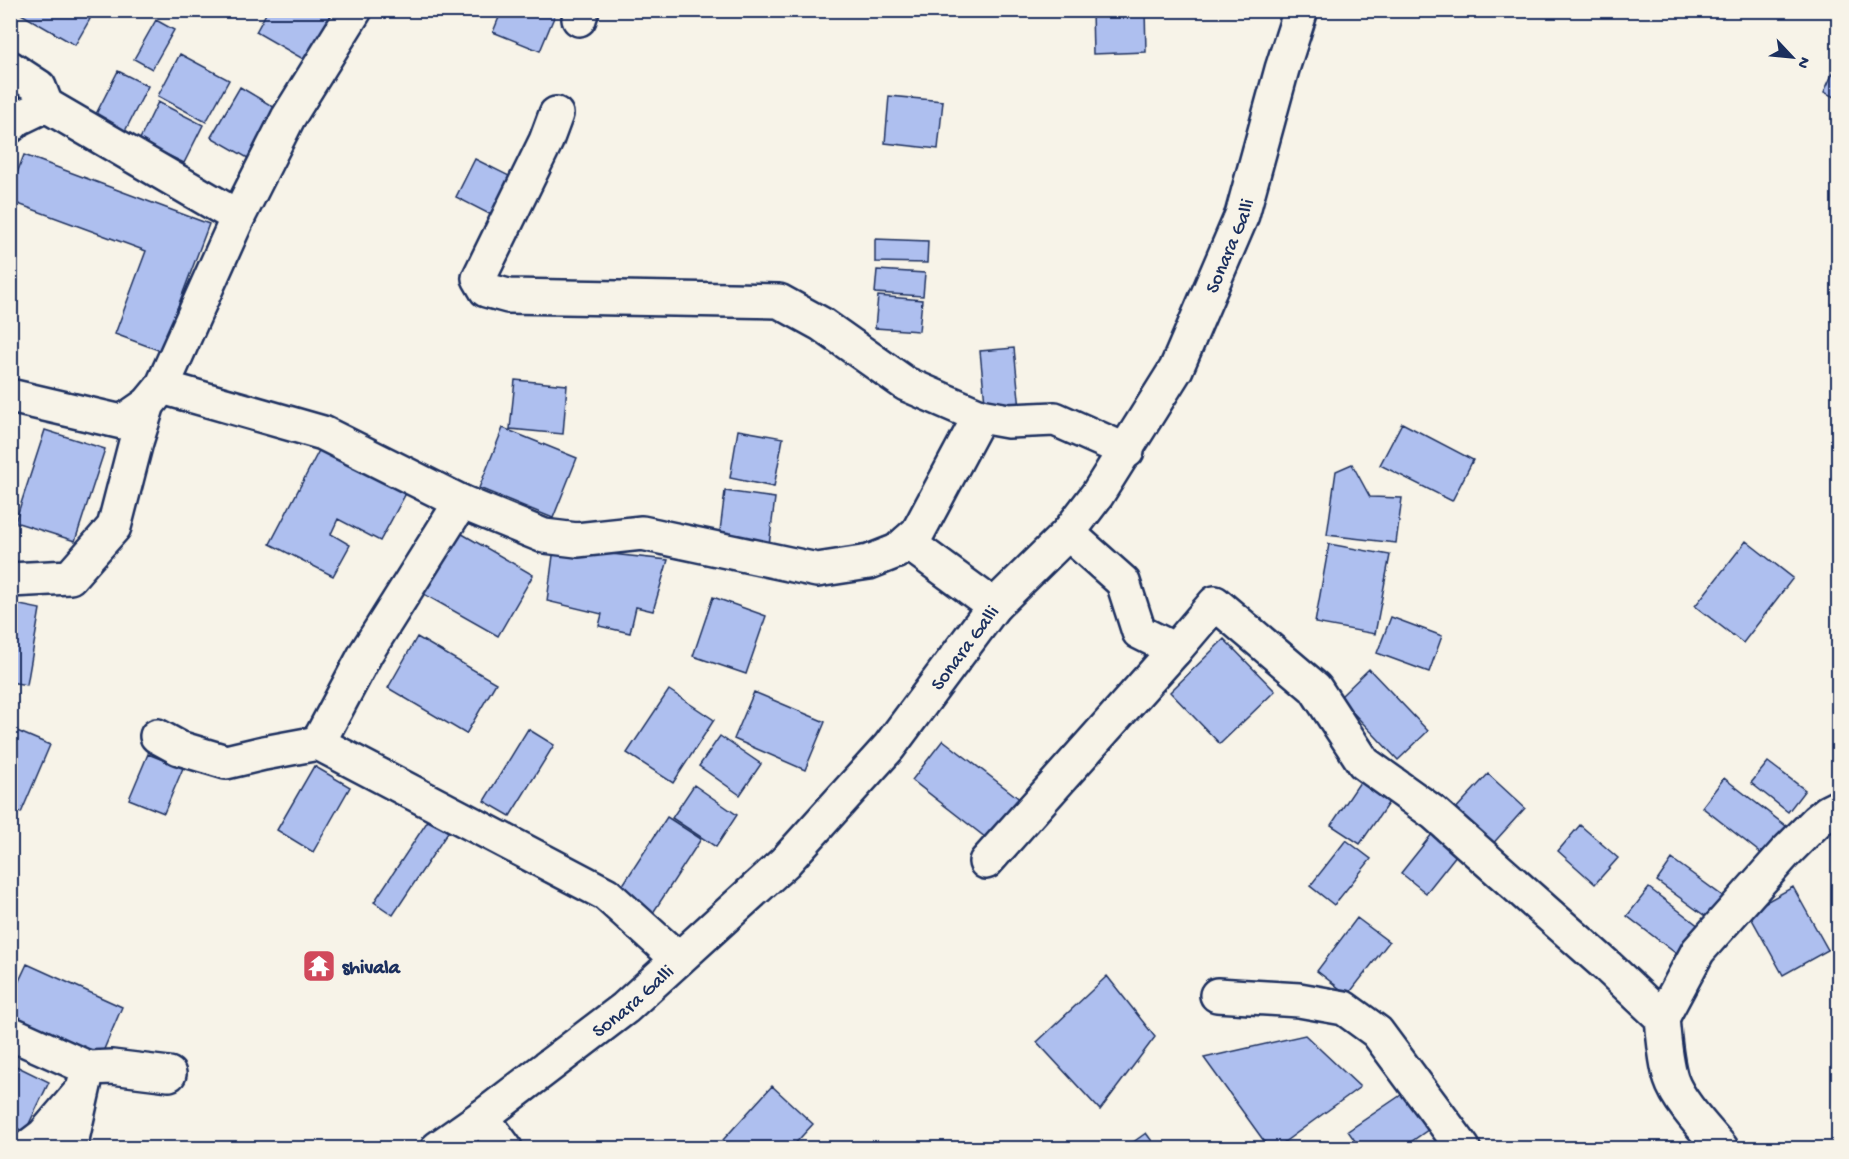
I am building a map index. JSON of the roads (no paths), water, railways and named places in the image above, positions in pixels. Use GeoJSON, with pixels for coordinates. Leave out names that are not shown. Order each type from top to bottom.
{"type":"FeatureCollection","features":[{"type":"Feature","properties":{"kind":"street"},"geometry":{"type":"LineString","coordinates":[[10,580],[70,577],[114,527],[136,442],[238,217],[288,118],[355,10]]}},
{"type":"Feature","properties":{"kind":"street","name":"Sonara Galli"},"geometry":{"type":"LineString","coordinates":[[438,1149],[625,1008],[785,862],[889,747],[994,606],[1068,532],[1097,495],[1127,451],[1176,369],[1242,215],[1300,10]]}},
{"type":"Feature","properties":{"kind":"street"},"geometry":{"type":"LineString","coordinates":[[10,68],[39,87],[46,105],[238,217]]}},
{"type":"Feature","properties":{"kind":"street"},"geometry":{"type":"LineString","coordinates":[[10,126],[17,119],[46,105]]}},
{"type":"Feature","properties":{"kind":"street"},"geometry":{"type":"LineString","coordinates":[[556,114],[546,141],[479,278],[486,290],[508,296],[779,301],[821,324],[906,384],[980,416],[1008,421],[1055,419],[1127,451]]}},
{"type":"Feature","properties":{"kind":"street"},"geometry":{"type":"LineString","coordinates":[[10,396],[122,422],[155,396]]}},
{"type":"Feature","properties":{"kind":"street"},"geometry":{"type":"LineString","coordinates":[[155,396],[323,434],[461,502],[544,536],[577,540],[642,533],[817,570],[869,562],[897,551],[918,532],[980,416]]}},
{"type":"Feature","properties":{"kind":"street"},"geometry":{"type":"LineString","coordinates":[[318,743],[366,653],[461,502]]}},
{"type":"Feature","properties":{"kind":"street"},"geometry":{"type":"LineString","coordinates":[[1068,532],[1123,582],[1138,632],[1175,650]]}},
{"type":"Feature","properties":{"kind":"street"},"geometry":{"type":"LineString","coordinates":[[907,542],[994,606]]}},
{"type":"Feature","properties":{"kind":"street"},"geometry":{"type":"LineString","coordinates":[[986,862],[1215,603],[1315,688],[1364,763],[1434,813],[1607,966],[1662,1018]]}},
{"type":"Feature","properties":{"kind":"street"},"geometry":{"type":"LineString","coordinates":[[157,736],[179,748],[226,762],[318,743],[606,894],[678,959]]}},
{"type":"Feature","properties":{"kind":"street"},"geometry":{"type":"LineString","coordinates":[[1721,1149],[1687,1107],[1671,1081],[1662,1018],[1698,951],[1793,845],[1817,821],[1839,807]]}},
{"type":"Feature","properties":{"kind":"street"},"geometry":{"type":"LineString","coordinates":[[1217,995],[1299,1000],[1344,1008],[1377,1032],[1463,1149]]}},
{"type":"Feature","properties":{"kind":"street"},"geometry":{"type":"LineString","coordinates":[[10,1033],[86,1078]]}},
{"type":"Feature","properties":{"kind":"street"},"geometry":{"type":"LineString","coordinates":[[27,1149],[44,1135],[86,1078],[112,1067],[169,1074]]}},
{"type":"Feature","properties":{"kind":"street"},"geometry":{"type":"LineString","coordinates":[[70,1149],[70,1140],[86,1078]]}},
{"type":"Feature","properties":{"kind":"street"},"geometry":{"type":"LineString","coordinates":[[482,1117],[505,1149]]}},
{"type":"Feature","properties":{"kind":"place","name":"shivala"},"geometry":{"type":"Point","coordinates":[319,966]}}]}
